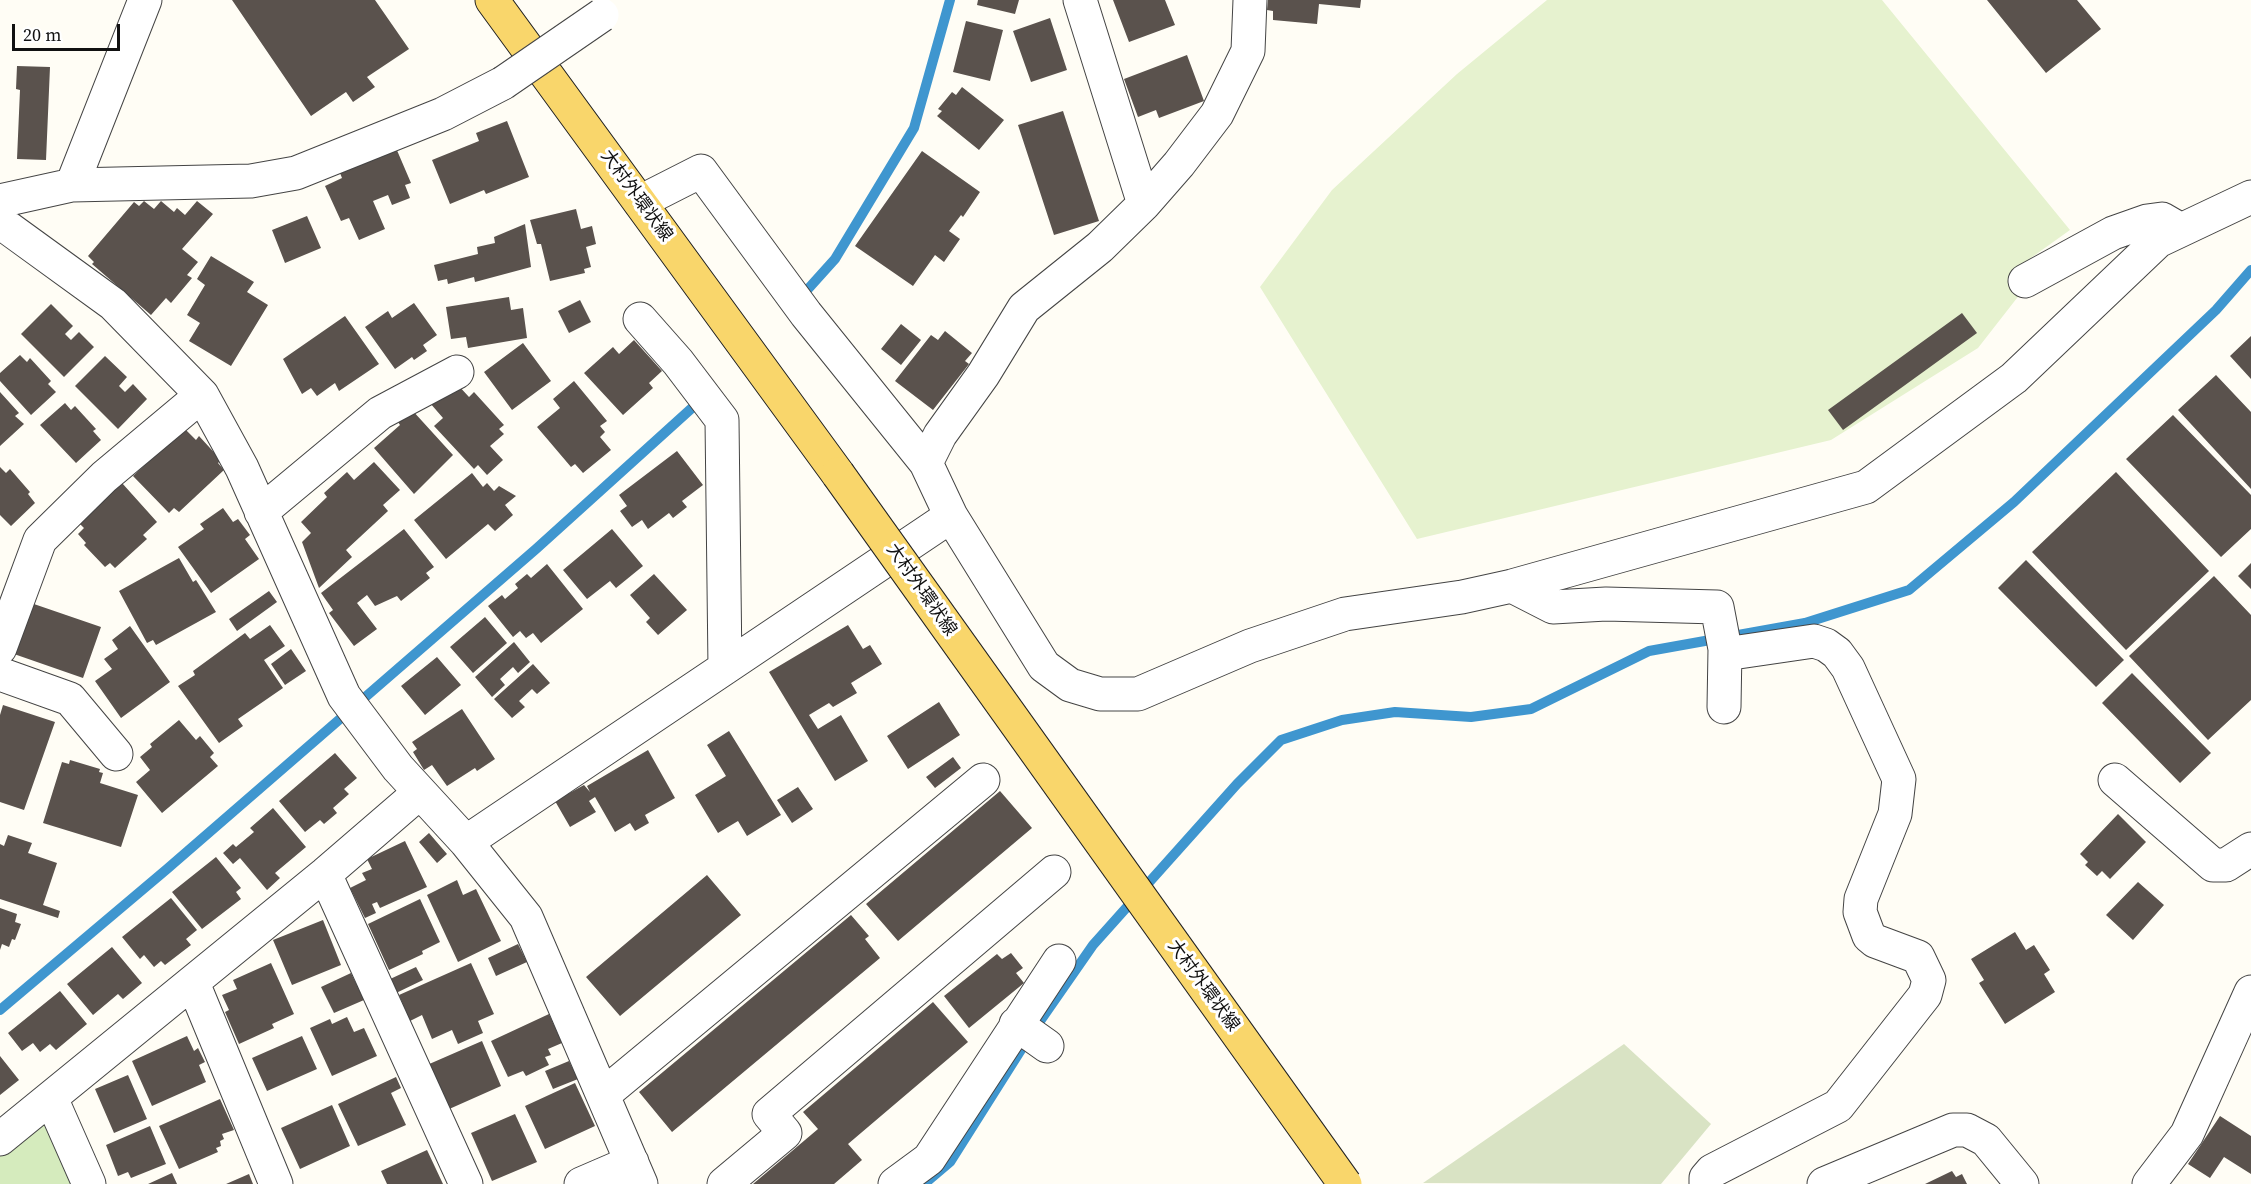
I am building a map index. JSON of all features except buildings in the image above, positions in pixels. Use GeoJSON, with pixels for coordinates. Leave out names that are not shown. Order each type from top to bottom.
{"type":"FeatureCollection","features":[{"type":"Feature","properties":{"kind":"main road","name":"大村外環状線"},"geometry":{"type":"LineString","coordinates":[[492,0],[838,474],[1345,1184]]}},
{"type":"Feature","properties":{"kind":"street"},"geometry":{"type":"LineString","coordinates":[[72,185],[145,0]]}},
{"type":"Feature","properties":{"kind":"street"},"geometry":{"type":"LineString","coordinates":[[1080,0],[1144,204]]}},
{"type":"Feature","properties":{"kind":"street"},"geometry":{"type":"LineString","coordinates":[[926,463],[940,435],[983,375],[1024,308],[1100,247],[1144,204],[1217,114],[1248,51],[1250,0]]}},
{"type":"Feature","properties":{"kind":"street"},"geometry":{"type":"LineString","coordinates":[[0,201],[72,185],[251,181],[296,173],[443,114],[503,83],[610,8]]}},
{"type":"Feature","properties":{"kind":"street"},"geometry":{"type":"LineString","coordinates":[[640,202],[701,171],[806,314],[926,463],[951,516],[1044,666],[1070,685],[1100,694],[1138,694],[1250,646],[1345,614],[1462,597],[1512,586],[1866,487],[2014,378],[2158,241],[2251,197]]}},
{"type":"Feature","properties":{"kind":"street"},"geometry":{"type":"LineString","coordinates":[[2025,281],[2114,233],[2146,221],[2162,219],[2181,230]]}},
{"type":"Feature","properties":{"kind":"street"},"geometry":{"type":"LineString","coordinates":[[0,222],[113,304],[202,395],[242,468],[344,696],[398,768],[466,842],[526,917],[637,1173],[581,1184]]}},
{"type":"Feature","properties":{"kind":"street"},"geometry":{"type":"LineString","coordinates":[[640,319],[678,362],[722,420],[725,668]]}},
{"type":"Feature","properties":{"kind":"street"},"geometry":{"type":"LineString","coordinates":[[261,512],[380,412],[456,372]]}},
{"type":"Feature","properties":{"kind":"street"},"geometry":{"type":"LineString","coordinates":[[0,648],[40,540],[104,477],[202,395]]}},
{"type":"Feature","properties":{"kind":"street"},"geometry":{"type":"LineString","coordinates":[[466,842],[951,516]]}},
{"type":"Feature","properties":{"kind":"street"},"geometry":{"type":"LineString","coordinates":[[1512,586],[1552,607],[1606,604],[1717,607],[1725,652],[1724,707]]}},
{"type":"Feature","properties":{"kind":"street"},"geometry":{"type":"LineString","coordinates":[[1706,1184],[1706,1178],[1712,1171],[1838,1106],[1925,995],[1929,980],[1917,957],[1875,941],[1869,936],[1860,912],[1861,899],[1895,814],[1899,779],[1848,668],[1838,653],[1814,641],[1725,652]]}},
{"type":"Feature","properties":{"kind":"street"},"geometry":{"type":"LineString","coordinates":[[0,674],[70,699],[116,754]]}},
{"type":"Feature","properties":{"kind":"street"},"geometry":{"type":"LineString","coordinates":[[603,1095],[983,780]]}},
{"type":"Feature","properties":{"kind":"street"},"geometry":{"type":"LineString","coordinates":[[2115,780],[2213,865],[2226,866],[2251,849]]}},
{"type":"Feature","properties":{"kind":"street"},"geometry":{"type":"LineString","coordinates":[[0,1139],[194,983],[419,793]]}},
{"type":"Feature","properties":{"kind":"street"},"geometry":{"type":"LineString","coordinates":[[724,1184],[785,1133],[769,1114],[1054,872]]}},
{"type":"Feature","properties":{"kind":"street"},"geometry":{"type":"LineString","coordinates":[[325,874],[466,1184]]}},
{"type":"Feature","properties":{"kind":"street"},"geometry":{"type":"LineString","coordinates":[[895,1184],[929,1159],[1059,960]]}},
{"type":"Feature","properties":{"kind":"street"},"geometry":{"type":"LineString","coordinates":[[194,983],[276,1184]]}},
{"type":"Feature","properties":{"kind":"street"},"geometry":{"type":"LineString","coordinates":[[2160,1180],[2187,1134],[2251,992]]}},
{"type":"Feature","properties":{"kind":"street"},"geometry":{"type":"LineString","coordinates":[[1017,1025],[1047,1046]]}},
{"type":"Feature","properties":{"kind":"street"},"geometry":{"type":"LineString","coordinates":[[51,1098],[89,1184]]}},
{"type":"Feature","properties":{"kind":"street"},"geometry":{"type":"LineString","coordinates":[[1824,1184],[1953,1130],[1967,1130],[1986,1140],[2022,1184]]}},
{"type":"Feature","properties":{"kind":"green space"},"geometry":{"type":"Polygon","coordinates":[[[1547,0],[1882,0],[2070,230],[2014,270],[2024,289],[1978,348],[1831,440],[1417,539],[1260,287],[1332,190],[1457,74],[1547,0]]]}},
{"type":"Feature","properties":{"kind":"green space"},"geometry":{"type":"Polygon","coordinates":[[[1624,1044],[1711,1124],[1661,1184],[1423,1183],[1624,1044]]]}},
{"type":"Feature","properties":{"kind":"green space"},"geometry":{"type":"Polygon","coordinates":[[[46,1119],[75,1184],[0,1184],[0,1156],[46,1119]]]}},
{"type":"Feature","properties":{"kind":"waterway"},"geometry":{"type":"LineString","coordinates":[[808,289],[835,259],[914,128],[950,0]]}},
{"type":"Feature","properties":{"kind":"waterway"},"geometry":{"type":"LineString","coordinates":[[924,1184],[950,1162],[1029,1037],[1093,945],[1237,784],[1281,740],[1342,720],[1395,712],[1471,717],[1531,709],[1649,651],[1805,623],[1909,590],[2014,502],[2216,310],[2251,270]]}},
{"type":"Feature","properties":{"kind":"waterway"},"geometry":{"type":"LineString","coordinates":[[0,1010],[167,869],[536,549],[703,398]]}}]}
